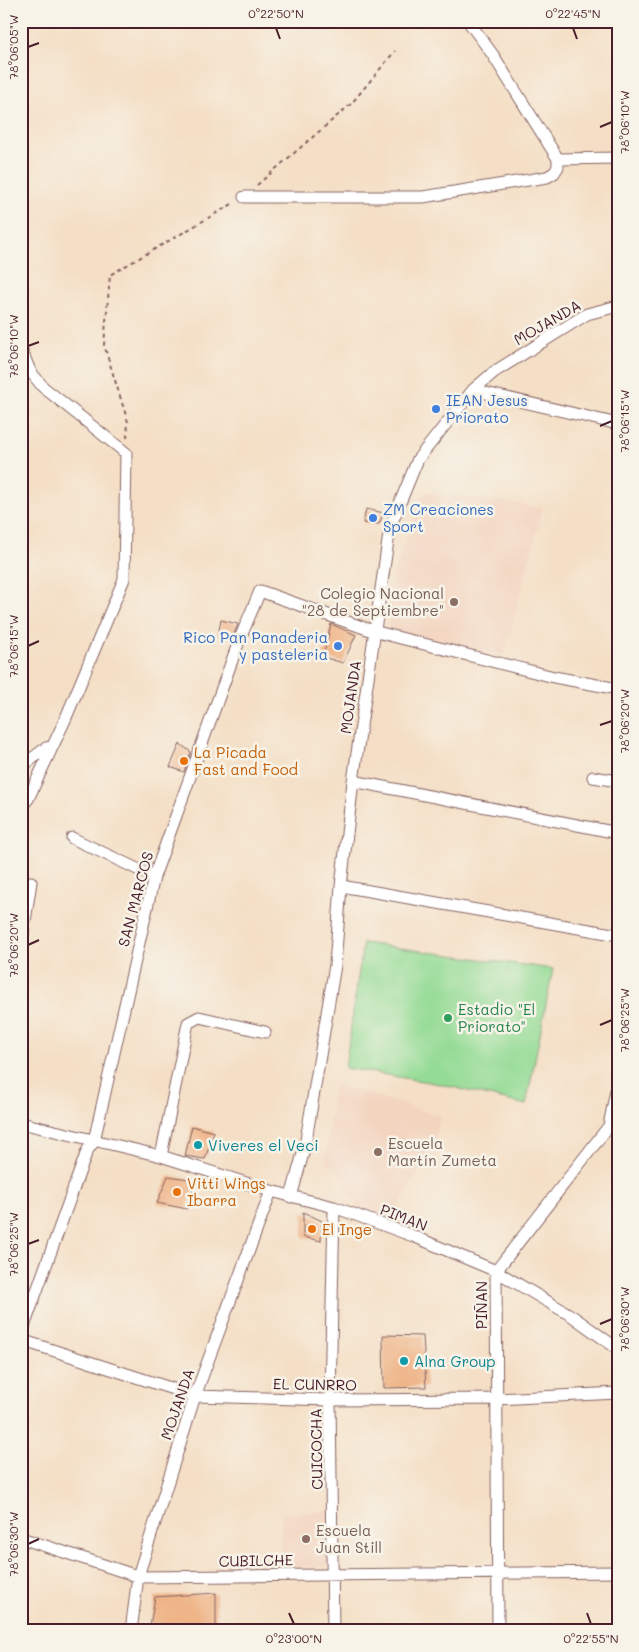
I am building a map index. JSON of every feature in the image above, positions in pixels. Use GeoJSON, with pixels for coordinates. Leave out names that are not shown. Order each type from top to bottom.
{"type":"FeatureCollection","features":[{"type":"Feature","properties":{"kind":"street"},"geometry":{"type":"LineString","coordinates":[[244,197],[423,197],[547,177],[554,173],[558,167],[558,160],[493,55],[468,21]]}},
{"type":"Feature","properties":{"kind":"street"},"geometry":{"type":"LineString","coordinates":[[558,160],[618,158]]}},
{"type":"Feature","properties":{"kind":"street","name":"MOJANDA"},"geometry":{"type":"LineString","coordinates":[[291,1197],[305,1146],[335,965],[341,886],[354,781],[373,632],[390,527],[418,459],[473,390],[494,372],[587,314],[618,306]]}},
{"type":"Feature","properties":{"kind":"street"},"geometry":{"type":"LineString","coordinates":[[21,349],[30,371],[43,387],[126,453],[124,579],[52,747],[28,799],[21,807]]}},
{"type":"Feature","properties":{"kind":"street"},"geometry":{"type":"LineString","coordinates":[[473,390],[617,424]]}},
{"type":"Feature","properties":{"kind":"street","name":"SAN MARCOS"},"geometry":{"type":"LineString","coordinates":[[21,1335],[87,1151],[94,1141],[154,876],[239,641],[260,591],[373,632]]}},
{"type":"Feature","properties":{"kind":"street"},"geometry":{"type":"LineString","coordinates":[[373,632],[554,677],[618,688]]}},
{"type":"Feature","properties":{"kind":"street"},"geometry":{"type":"LineString","coordinates":[[21,767],[46,748],[52,747]]}},
{"type":"Feature","properties":{"kind":"street"},"geometry":{"type":"LineString","coordinates":[[593,777],[618,781]]}},
{"type":"Feature","properties":{"kind":"street"},"geometry":{"type":"LineString","coordinates":[[354,781],[618,833]]}},
{"type":"Feature","properties":{"kind":"street"},"geometry":{"type":"LineString","coordinates":[[72,838],[154,876]]}},
{"type":"Feature","properties":{"kind":"street"},"geometry":{"type":"LineString","coordinates":[[21,947],[31,882]]}},
{"type":"Feature","properties":{"kind":"street"},"geometry":{"type":"LineString","coordinates":[[341,886],[618,935]]}},
{"type":"Feature","properties":{"kind":"street"},"geometry":{"type":"LineString","coordinates":[[161,1156],[188,1023],[199,1017],[265,1032]]}},
{"type":"Feature","properties":{"kind":"street","name":"PIÑAN"},"geometry":{"type":"LineString","coordinates":[[498,1631],[495,1399],[496,1271],[609,1126],[618,1080]]}},
{"type":"Feature","properties":{"kind":"street","name":"PIMAN"},"geometry":{"type":"LineString","coordinates":[[21,1123],[161,1156],[291,1197],[334,1207],[414,1236],[496,1271],[572,1316],[618,1349]]}},
{"type":"Feature","properties":{"kind":"street","name":"MOJANDA"},"geometry":{"type":"LineString","coordinates":[[131,1631],[138,1576],[195,1396],[271,1191]]}},
{"type":"Feature","properties":{"kind":"street","name":"CUICOCHA"},"geometry":{"type":"LineString","coordinates":[[333,1631],[330,1400],[334,1207]]}},
{"type":"Feature","properties":{"kind":"street","name":"EL CUNRRO"},"geometry":{"type":"LineString","coordinates":[[21,1340],[195,1396],[330,1400],[495,1399],[618,1393]]}},
{"type":"Feature","properties":{"kind":"street","name":"CUBILCHE"},"geometry":{"type":"LineString","coordinates":[[21,1538],[138,1576],[618,1572]]}},
{"type":"Feature","properties":{"kind":"path"},"geometry":{"type":"LineString","coordinates":[[126,453],[128,422],[104,345],[110,275],[244,197],[351,104],[395,51]]}},
{"type":"Feature","properties":{"kind":"shaded area","name":"Colegio Nacional \"28 de Septiembre\""},"geometry":{"type":"Polygon","coordinates":[[[425,492],[543,507],[504,655],[387,633],[394,571],[425,492]]]}},
{"type":"Feature","properties":{"kind":"shaded area","name":"Escuela Martín Zumeta"},"geometry":{"type":"Polygon","coordinates":[[[334,1084],[441,1116],[434,1142],[389,1225],[355,1214],[356,1203],[337,1171],[325,1161],[334,1084]]]}},
{"type":"Feature","properties":{"kind":"shaded area","name":"Escuela Juan Still"},"geometry":{"type":"Polygon","coordinates":[[[332,1511],[332,1566],[280,1566],[281,1513],[332,1511]]]}},
{"type":"Feature","properties":{"kind":"green space","name":"Estadio \"El Priorato\""},"geometry":{"type":"Polygon","coordinates":[[[363,943],[553,969],[526,1105],[440,1084],[345,1068],[363,943]]]}},
{"type":"Feature","properties":{"kind":"building","name":"ZM Creaciones Sport"},"geometry":{"type":"Polygon","coordinates":[[[366,509],[384,513],[379,524],[363,523],[366,509]]]}},
{"type":"Feature","properties":{"kind":"building"},"geometry":{"type":"Polygon","coordinates":[[[221,620],[238,624],[232,639],[218,635],[221,620]]]}},
{"type":"Feature","properties":{"kind":"building","name":"Rico Pan Panaderia y pasteleria"},"geometry":{"type":"Polygon","coordinates":[[[331,624],[356,635],[343,663],[323,657],[331,624]]]}},
{"type":"Feature","properties":{"kind":"building","name":"La Picada Fast and Food"},"geometry":{"type":"Polygon","coordinates":[[[180,744],[191,752],[184,772],[170,767],[180,744]]]}},
{"type":"Feature","properties":{"kind":"building","name":"Viveres el Veci"},"geometry":{"type":"Polygon","coordinates":[[[192,1126],[214,1132],[205,1159],[185,1156],[192,1126]]]}},
{"type":"Feature","properties":{"kind":"building","name":"Vitti Wings Ibarra"},"geometry":{"type":"Polygon","coordinates":[[[168,1176],[196,1180],[187,1209],[157,1203],[168,1176]]]}},
{"type":"Feature","properties":{"kind":"building","name":"El Inge"},"geometry":{"type":"Polygon","coordinates":[[[303,1212],[322,1221],[321,1241],[303,1237],[303,1212]]]}},
{"type":"Feature","properties":{"kind":"building","name":"Alna Group"},"geometry":{"type":"Polygon","coordinates":[[[383,1335],[423,1336],[426,1387],[384,1388],[383,1335]]]}},
{"type":"Feature","properties":{"kind":"building"},"geometry":{"type":"Polygon","coordinates":[[[216,1593],[216,1631],[149,1631],[155,1597],[216,1593]]]}},
{"type":"Feature","properties":{"kind":"place","name":"IEAN Jesus Priorato"},"geometry":{"type":"Point","coordinates":[436,409]}},
{"type":"Feature","properties":{"kind":"place","name":"ZM Creaciones Sport"},"geometry":{"type":"Point","coordinates":[373,518]}},
{"type":"Feature","properties":{"kind":"place","name":"Colegio Nacional \"28 de Septiembre\""},"geometry":{"type":"Point","coordinates":[454,602]}},
{"type":"Feature","properties":{"kind":"place","name":"Rico Pan Panaderia y pasteleria"},"geometry":{"type":"Point","coordinates":[338,646]}},
{"type":"Feature","properties":{"kind":"place","name":"La Picada Fast and Food"},"geometry":{"type":"Point","coordinates":[184,761]}},
{"type":"Feature","properties":{"kind":"place","name":"Estadio \"El Priorato\""},"geometry":{"type":"Point","coordinates":[448,1018]}},
{"type":"Feature","properties":{"kind":"place","name":"Viveres el Veci"},"geometry":{"type":"Point","coordinates":[198,1145]}},
{"type":"Feature","properties":{"kind":"place","name":"Escuela Martín Zumeta"},"geometry":{"type":"Point","coordinates":[378,1152]}},
{"type":"Feature","properties":{"kind":"place","name":"Vitti Wings Ibarra"},"geometry":{"type":"Point","coordinates":[177,1192]}},
{"type":"Feature","properties":{"kind":"place","name":"El Inge"},"geometry":{"type":"Point","coordinates":[312,1229]}},
{"type":"Feature","properties":{"kind":"place","name":"Alna Group"},"geometry":{"type":"Point","coordinates":[404,1361]}},
{"type":"Feature","properties":{"kind":"place","name":"Escuela Juan Still"},"geometry":{"type":"Point","coordinates":[306,1539]}}]}
